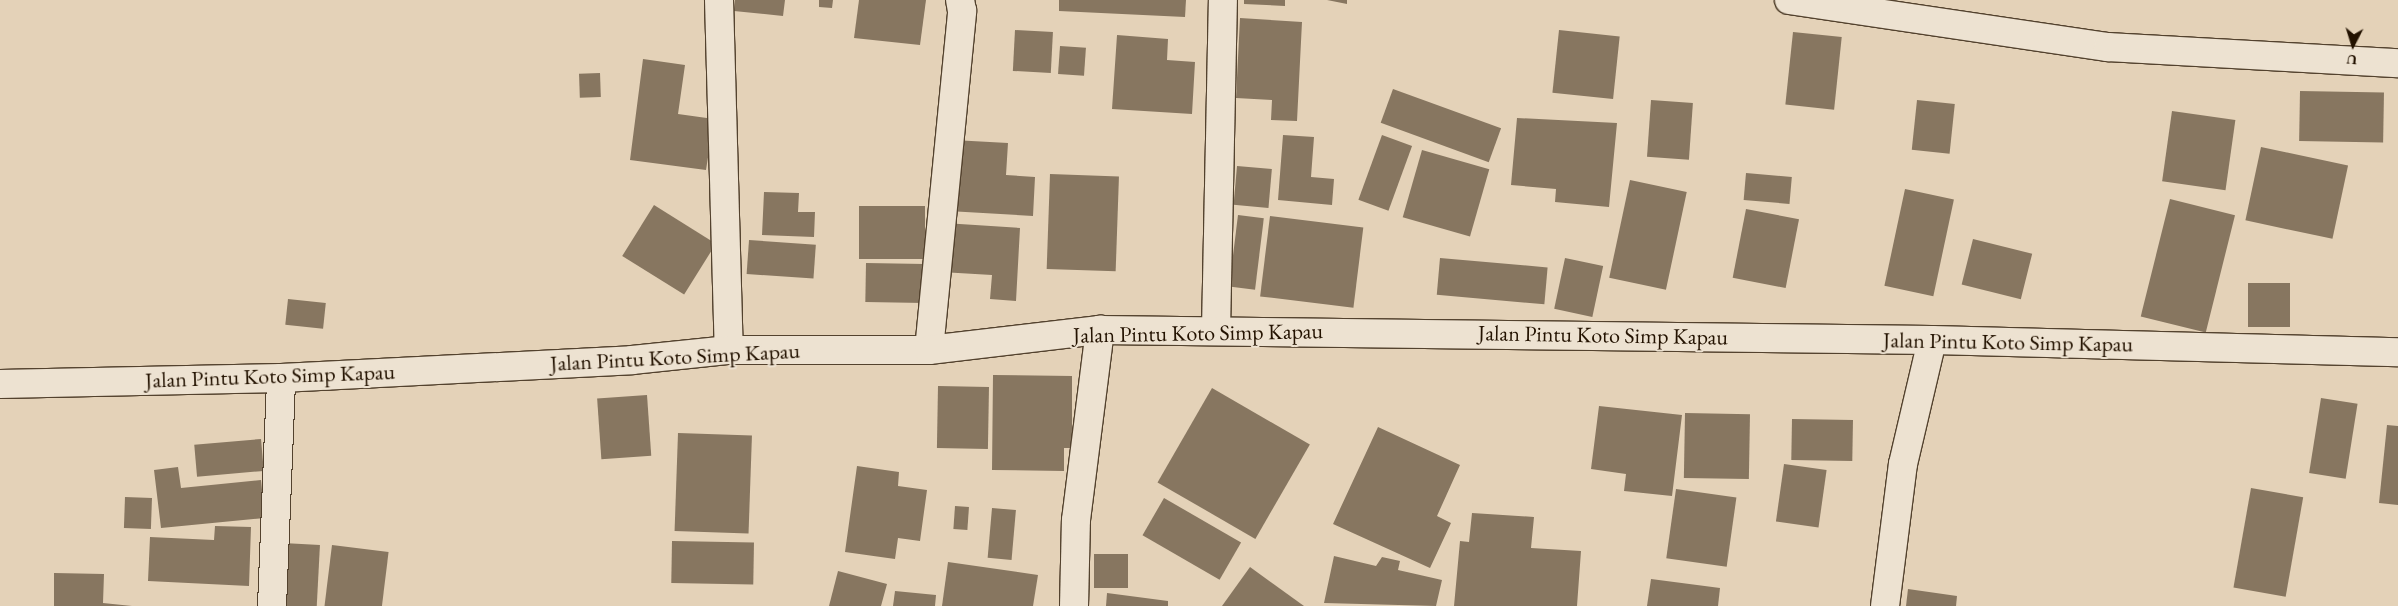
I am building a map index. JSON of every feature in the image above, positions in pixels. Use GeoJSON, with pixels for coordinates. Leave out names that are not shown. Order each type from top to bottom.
{"type":"FeatureCollection","features":[{"type":"Feature","properties":{"kind":"street"},"geometry":{"type":"LineString","coordinates":[[719,0],[729,350]]}},
{"type":"Feature","properties":{"kind":"street"},"geometry":{"type":"LineString","coordinates":[[929,350],[962,11],[960,0]]}},
{"type":"Feature","properties":{"kind":"street"},"geometry":{"type":"LineString","coordinates":[[1216,330],[1223,0]]}},
{"type":"Feature","properties":{"kind":"street"},"geometry":{"type":"LineString","coordinates":[[1789,0],[2108,47],[2398,63]]}},
{"type":"Feature","properties":{"kind":"street"},"geometry":{"type":"LineString","coordinates":[[1074,606],[1076,520],[1100,330]]}},
{"type":"Feature","properties":{"kind":"street","name":"Jalan Pintu Koto Simp Kapau"},"geometry":{"type":"LineString","coordinates":[[0,384],[281,378],[622,360],[729,350],[929,350],[1100,330],[1932,340],[2398,352]]}},
{"type":"Feature","properties":{"kind":"street"},"geometry":{"type":"LineString","coordinates":[[1885,606],[1903,464],[1932,340]]}},
{"type":"Feature","properties":{"kind":"street"},"geometry":{"type":"LineString","coordinates":[[272,606],[281,378]]}},
{"type":"Feature","properties":{"kind":"building"},"geometry":{"type":"Polygon","coordinates":[[[735,0],[785,0],[783,16],[734,11],[735,0]]]}},
{"type":"Feature","properties":{"kind":"building"},"geometry":{"type":"Polygon","coordinates":[[[819,0],[833,0],[832,8],[819,7],[819,0]]]}},
{"type":"Feature","properties":{"kind":"building"},"geometry":{"type":"Polygon","coordinates":[[[859,0],[926,0],[920,45],[854,38],[859,0]]]}},
{"type":"Feature","properties":{"kind":"building"},"geometry":{"type":"Polygon","coordinates":[[[1059,0],[1186,0],[1185,17],[1059,11],[1059,0]]]}},
{"type":"Feature","properties":{"kind":"building"},"geometry":{"type":"Polygon","coordinates":[[[1244,0],[1285,0],[1285,6],[1244,4],[1244,0]]]}},
{"type":"Feature","properties":{"kind":"building"},"geometry":{"type":"Polygon","coordinates":[[[1327,0],[1347,0],[1347,4],[1327,0]]]}},
{"type":"Feature","properties":{"kind":"building"},"geometry":{"type":"Polygon","coordinates":[[[1240,18],[1302,22],[1297,121],[1271,120],[1272,100],[1236,98],[1240,18]]]}},
{"type":"Feature","properties":{"kind":"building"},"geometry":{"type":"Polygon","coordinates":[[[1015,30],[1053,32],[1051,73],[1013,71],[1015,30]]]}},
{"type":"Feature","properties":{"kind":"building"},"geometry":{"type":"Polygon","coordinates":[[[1559,30],[1620,36],[1613,99],[1552,93],[1559,30]]]}},
{"type":"Feature","properties":{"kind":"building"},"geometry":{"type":"Polygon","coordinates":[[[1793,32],[1842,37],[1834,110],[1785,105],[1793,32]]]}},
{"type":"Feature","properties":{"kind":"building"},"geometry":{"type":"Polygon","coordinates":[[[1117,35],[1168,39],[1167,60],[1195,62],[1192,114],[1112,109],[1117,35]]]}},
{"type":"Feature","properties":{"kind":"building"},"geometry":{"type":"Polygon","coordinates":[[[1060,46],[1086,48],[1084,76],[1058,74],[1060,46]]]}},
{"type":"Feature","properties":{"kind":"building"},"geometry":{"type":"Polygon","coordinates":[[[643,59],[685,65],[678,114],[714,119],[706,170],[630,160],[643,59]]]}},
{"type":"Feature","properties":{"kind":"building"},"geometry":{"type":"Polygon","coordinates":[[[600,73],[601,97],[580,98],[579,74],[600,73]]]}},
{"type":"Feature","properties":{"kind":"building"},"geometry":{"type":"Polygon","coordinates":[[[1393,89],[1501,128],[1489,162],[1381,123],[1393,89]]]}},
{"type":"Feature","properties":{"kind":"building"},"geometry":{"type":"Polygon","coordinates":[[[2300,91],[2384,92],[2383,142],[2299,141],[2300,91]]]}},
{"type":"Feature","properties":{"kind":"building"},"geometry":{"type":"Polygon","coordinates":[[[1651,100],[1693,103],[1689,160],[1647,157],[1651,100]]]}},
{"type":"Feature","properties":{"kind":"building"},"geometry":{"type":"Polygon","coordinates":[[[1917,100],[1955,104],[1950,154],[1912,150],[1917,100]]]}},
{"type":"Feature","properties":{"kind":"building"},"geometry":{"type":"Polygon","coordinates":[[[2172,111],[2235,120],[2225,190],[2162,181],[2172,111]]]}},
{"type":"Feature","properties":{"kind":"building"},"geometry":{"type":"Polygon","coordinates":[[[1517,118],[1617,123],[1609,207],[1555,202],[1556,189],[1511,185],[1517,118]]]}},
{"type":"Feature","properties":{"kind":"building"},"geometry":{"type":"Polygon","coordinates":[[[1283,135],[1314,137],[1311,177],[1334,179],[1332,205],[1278,200],[1283,135]]]}},
{"type":"Feature","properties":{"kind":"building"},"geometry":{"type":"Polygon","coordinates":[[[1382,135],[1412,146],[1388,211],[1358,200],[1382,135]]]}},
{"type":"Feature","properties":{"kind":"building"},"geometry":{"type":"Polygon","coordinates":[[[953,140],[1008,143],[1006,175],[1035,177],[1033,216],[948,211],[953,140]]]}},
{"type":"Feature","properties":{"kind":"building"},"geometry":{"type":"Polygon","coordinates":[[[2261,147],[2348,166],[2332,239],[2245,220],[2261,147]]]}},
{"type":"Feature","properties":{"kind":"building"},"geometry":{"type":"Polygon","coordinates":[[[1422,150],[1489,169],[1470,237],[1403,217],[1422,150]]]}},
{"type":"Feature","properties":{"kind":"building"},"geometry":{"type":"Polygon","coordinates":[[[1237,166],[1272,169],[1268,208],[1234,205],[1237,166]]]}},
{"type":"Feature","properties":{"kind":"building"},"geometry":{"type":"Polygon","coordinates":[[[1746,173],[1792,177],[1789,204],[1744,200],[1746,173]]]}},
{"type":"Feature","properties":{"kind":"building"},"geometry":{"type":"Polygon","coordinates":[[[1050,174],[1119,176],[1116,271],[1047,269],[1050,174]]]}},
{"type":"Feature","properties":{"kind":"building"},"geometry":{"type":"Polygon","coordinates":[[[1630,180],[1687,192],[1666,290],[1609,278],[1630,180]]]}},
{"type":"Feature","properties":{"kind":"building"},"geometry":{"type":"Polygon","coordinates":[[[1905,189],[1954,199],[1933,296],[1884,286],[1905,189]]]}},
{"type":"Feature","properties":{"kind":"building"},"geometry":{"type":"Polygon","coordinates":[[[764,192],[799,193],[798,212],[815,212],[814,237],[762,235],[764,192]]]}},
{"type":"Feature","properties":{"kind":"building"},"geometry":{"type":"Polygon","coordinates":[[[2170,199],[2235,215],[2206,333],[2141,316],[2170,199]]]}},
{"type":"Feature","properties":{"kind":"building"},"geometry":{"type":"Polygon","coordinates":[[[654,205],[716,244],[684,295],[622,256],[654,205]]]}},
{"type":"Feature","properties":{"kind":"building"},"geometry":{"type":"Polygon","coordinates":[[[859,206],[925,206],[925,259],[859,259],[859,206]]]}},
{"type":"Feature","properties":{"kind":"building"},"geometry":{"type":"Polygon","coordinates":[[[1746,209],[1799,219],[1786,288],[1733,278],[1746,209]]]}},
{"type":"Feature","properties":{"kind":"building"},"geometry":{"type":"Polygon","coordinates":[[[1238,215],[1264,218],[1255,290],[1229,286],[1238,215]]]}},
{"type":"Feature","properties":{"kind":"building"},"geometry":{"type":"Polygon","coordinates":[[[1270,216],[1363,227],[1353,308],[1260,296],[1270,216]]]}},
{"type":"Feature","properties":{"kind":"building"},"geometry":{"type":"Polygon","coordinates":[[[944,223],[1020,228],[1016,301],[990,299],[992,275],[941,272],[944,223]]]}},
{"type":"Feature","properties":{"kind":"building"},"geometry":{"type":"Polygon","coordinates":[[[1973,239],[2032,254],[2021,299],[1962,285],[1973,239]]]}},
{"type":"Feature","properties":{"kind":"building"},"geometry":{"type":"Polygon","coordinates":[[[749,240],[816,245],[813,279],[747,274],[749,240]]]}},
{"type":"Feature","properties":{"kind":"building"},"geometry":{"type":"Polygon","coordinates":[[[1440,258],[1548,267],[1544,304],[1437,295],[1440,258]]]}},
{"type":"Feature","properties":{"kind":"building"},"geometry":{"type":"Polygon","coordinates":[[[1565,258],[1603,266],[1592,317],[1554,309],[1565,258]]]}},
{"type":"Feature","properties":{"kind":"building"},"geometry":{"type":"Polygon","coordinates":[[[866,263],[925,264],[924,303],[865,302],[866,263]]]}},
{"type":"Feature","properties":{"kind":"building"},"geometry":{"type":"Polygon","coordinates":[[[2248,283],[2290,283],[2290,327],[2248,327],[2248,283]]]}},
{"type":"Feature","properties":{"kind":"building"},"geometry":{"type":"Polygon","coordinates":[[[288,299],[326,303],[323,329],[285,325],[288,299]]]}},
{"type":"Feature","properties":{"kind":"building"},"geometry":{"type":"Polygon","coordinates":[[[993,375],[1072,376],[1072,448],[1064,448],[1064,471],[992,470],[993,375]]]}},
{"type":"Feature","properties":{"kind":"building"},"geometry":{"type":"Polygon","coordinates":[[[938,386],[989,387],[988,449],[937,448],[938,386]]]}},
{"type":"Feature","properties":{"kind":"building"},"geometry":{"type":"Polygon","coordinates":[[[1212,388],[1310,444],[1255,539],[1158,482],[1212,388]]]}},
{"type":"Feature","properties":{"kind":"building"},"geometry":{"type":"Polygon","coordinates":[[[647,395],[651,456],[601,459],[597,398],[647,395]]]}},
{"type":"Feature","properties":{"kind":"building"},"geometry":{"type":"Polygon","coordinates":[[[2321,398],[2358,404],[2346,479],[2309,473],[2321,398]]]}},
{"type":"Feature","properties":{"kind":"building"},"geometry":{"type":"Polygon","coordinates":[[[1599,406],[1682,415],[1672,496],[1624,491],[1626,474],[1591,469],[1599,406]]]}},
{"type":"Feature","properties":{"kind":"building"},"geometry":{"type":"Polygon","coordinates":[[[1685,413],[1750,414],[1749,479],[1684,478],[1685,413]]]}},
{"type":"Feature","properties":{"kind":"building"},"geometry":{"type":"Polygon","coordinates":[[[1792,419],[1853,420],[1852,461],[1791,460],[1792,419]]]}},
{"type":"Feature","properties":{"kind":"building"},"geometry":{"type":"Polygon","coordinates":[[[2387,425],[2398,426],[2398,505],[2379,503],[2387,425]]]}},
{"type":"Feature","properties":{"kind":"building"},"geometry":{"type":"Polygon","coordinates":[[[1378,427],[1460,465],[1437,516],[1451,523],[1430,568],[1333,524],[1378,427]]]}},
{"type":"Feature","properties":{"kind":"building"},"geometry":{"type":"Polygon","coordinates":[[[678,433],[752,436],[749,534],[675,531],[678,433]]]}},
{"type":"Feature","properties":{"kind":"building"},"geometry":{"type":"Polygon","coordinates":[[[261,439],[264,471],[197,477],[194,445],[261,439]]]}},
{"type":"Feature","properties":{"kind":"building"},"geometry":{"type":"Polygon","coordinates":[[[1784,464],[1827,470],[1819,527],[1776,521],[1784,464]]]}},
{"type":"Feature","properties":{"kind":"building"},"geometry":{"type":"Polygon","coordinates":[[[857,466],[899,472],[898,486],[927,490],[920,541],[898,538],[895,559],[845,552],[857,466]]]}},
{"type":"Feature","properties":{"kind":"building"},"geometry":{"type":"Polygon","coordinates":[[[178,467],[181,488],[261,480],[265,518],[161,528],[154,470],[178,467]]]}},
{"type":"Feature","properties":{"kind":"building"},"geometry":{"type":"Polygon","coordinates":[[[2251,488],[2303,497],[2286,597],[2233,587],[2251,488]]]}},
{"type":"Feature","properties":{"kind":"building"},"geometry":{"type":"Polygon","coordinates":[[[1676,489],[1736,497],[1727,567],[1666,558],[1676,489]]]}},
{"type":"Feature","properties":{"kind":"building"},"geometry":{"type":"Polygon","coordinates":[[[125,497],[152,498],[151,529],[124,528],[125,497]]]}},
{"type":"Feature","properties":{"kind":"building"},"geometry":{"type":"Polygon","coordinates":[[[1164,498],[1241,542],[1220,580],[1142,535],[1164,498]]]}},
{"type":"Feature","properties":{"kind":"building"},"geometry":{"type":"Polygon","coordinates":[[[955,506],[969,507],[967,530],[953,529],[955,506]]]}},
{"type":"Feature","properties":{"kind":"building"},"geometry":{"type":"Polygon","coordinates":[[[992,508],[1016,510],[1012,560],[988,558],[992,508]]]}},
{"type":"Feature","properties":{"kind":"building"},"geometry":{"type":"Polygon","coordinates":[[[1472,513],[1534,517],[1531,548],[1581,551],[1577,606],[1454,606],[1460,541],[1469,542],[1472,513]]]}},
{"type":"Feature","properties":{"kind":"building"},"geometry":{"type":"Polygon","coordinates":[[[215,526],[251,527],[249,586],[148,581],[150,537],[214,540],[215,526]]]}},
{"type":"Feature","properties":{"kind":"building"},"geometry":{"type":"Polygon","coordinates":[[[672,541],[754,542],[753,584],[671,583],[672,541]]]}},
{"type":"Feature","properties":{"kind":"building"},"geometry":{"type":"Polygon","coordinates":[[[283,543],[320,545],[317,606],[280,606],[283,543]]]}},
{"type":"Feature","properties":{"kind":"building"},"geometry":{"type":"Polygon","coordinates":[[[332,545],[389,552],[382,606],[325,606],[332,545]]]}},
{"type":"Feature","properties":{"kind":"building"},"geometry":{"type":"Polygon","coordinates":[[[1094,554],[1128,554],[1128,588],[1094,588],[1094,554]]]}},
{"type":"Feature","properties":{"kind":"building"},"geometry":{"type":"Polygon","coordinates":[[[1334,556],[1376,566],[1382,557],[1400,561],[1398,570],[1442,580],[1436,606],[1324,603],[1334,556]]]}},
{"type":"Feature","properties":{"kind":"building"},"geometry":{"type":"Polygon","coordinates":[[[948,562],[1038,575],[1033,606],[942,606],[948,562]]]}},
{"type":"Feature","properties":{"kind":"building"},"geometry":{"type":"Polygon","coordinates":[[[1250,567],[1304,606],[1222,606],[1250,567]]]}},
{"type":"Feature","properties":{"kind":"building"},"geometry":{"type":"Polygon","coordinates":[[[838,571],[887,584],[881,606],[829,606],[838,571]]]}},
{"type":"Feature","properties":{"kind":"building"},"geometry":{"type":"Polygon","coordinates":[[[54,573],[104,574],[103,603],[132,606],[54,606],[54,573]]]}},
{"type":"Feature","properties":{"kind":"building"},"geometry":{"type":"Polygon","coordinates":[[[1651,579],[1720,588],[1718,606],[1647,606],[1651,579]]]}},
{"type":"Feature","properties":{"kind":"building"},"geometry":{"type":"Polygon","coordinates":[[[1908,589],[1957,596],[1956,606],[1906,606],[1908,589]]]}},
{"type":"Feature","properties":{"kind":"building"},"geometry":{"type":"Polygon","coordinates":[[[895,591],[936,595],[935,606],[893,606],[895,591]]]}},
{"type":"Feature","properties":{"kind":"building"},"geometry":{"type":"Polygon","coordinates":[[[1107,593],[1168,601],[1168,606],[1106,606],[1107,593]]]}}]}
